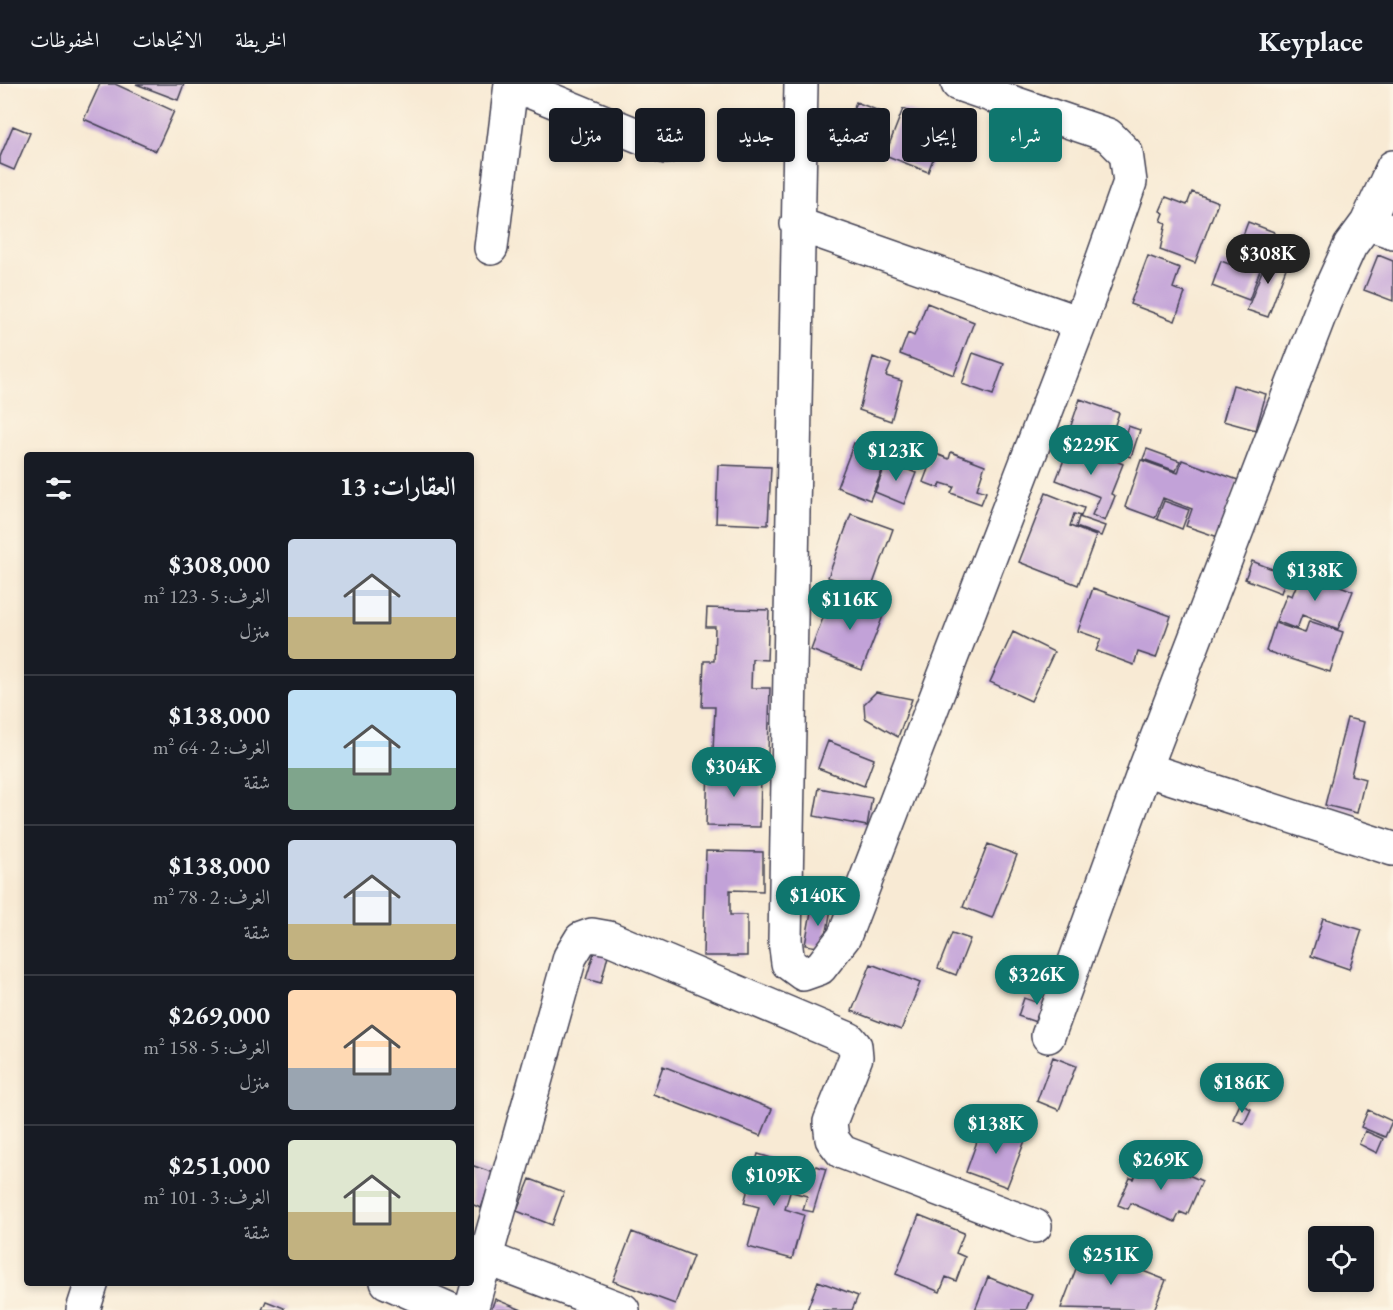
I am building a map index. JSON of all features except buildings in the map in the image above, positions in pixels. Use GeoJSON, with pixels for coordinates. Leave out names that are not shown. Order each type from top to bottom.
{"type":"FeatureCollection","features":[{"type":"Feature","properties":{"kind":"street"},"geometry":{"type":"LineString","coordinates":[[491,248],[512,84],[635,134]]}},
{"type":"Feature","properties":{"kind":"street"},"geometry":{"type":"LineString","coordinates":[[801,84],[785,940],[788,963],[803,974],[820,968],[844,937],[1080,323],[1130,182],[1126,153],[1108,135],[958,84]]}},
{"type":"Feature","properties":{"kind":"street"},"geometry":{"type":"LineString","coordinates":[[1048,1036],[1145,770],[1324,303],[1350,246],[1380,227],[1393,167]]}},
{"type":"Feature","properties":{"kind":"street"},"geometry":{"type":"LineString","coordinates":[[797,224],[1080,323]]}},
{"type":"Feature","properties":{"kind":"street"},"geometry":{"type":"LineString","coordinates":[[1145,770],[1393,849]]}},
{"type":"Feature","properties":{"kind":"street"},"geometry":{"type":"LineString","coordinates":[[471,1310],[570,957],[580,939],[592,935],[609,938],[849,1039],[855,1046],[856,1057],[830,1122],[832,1139],[842,1152],[1035,1226]]}},
{"type":"Feature","properties":{"kind":"street"},"geometry":{"type":"LineString","coordinates":[[486,1258],[623,1310]]}},
{"type":"Feature","properties":{"kind":"street"},"geometry":{"type":"LineString","coordinates":[[82,1310],[91,1286]]}},
{"type":"Feature","properties":{"kind":"street"},"geometry":{"type":"LineString","coordinates":[[396,1286],[451,1310]]}}]}
